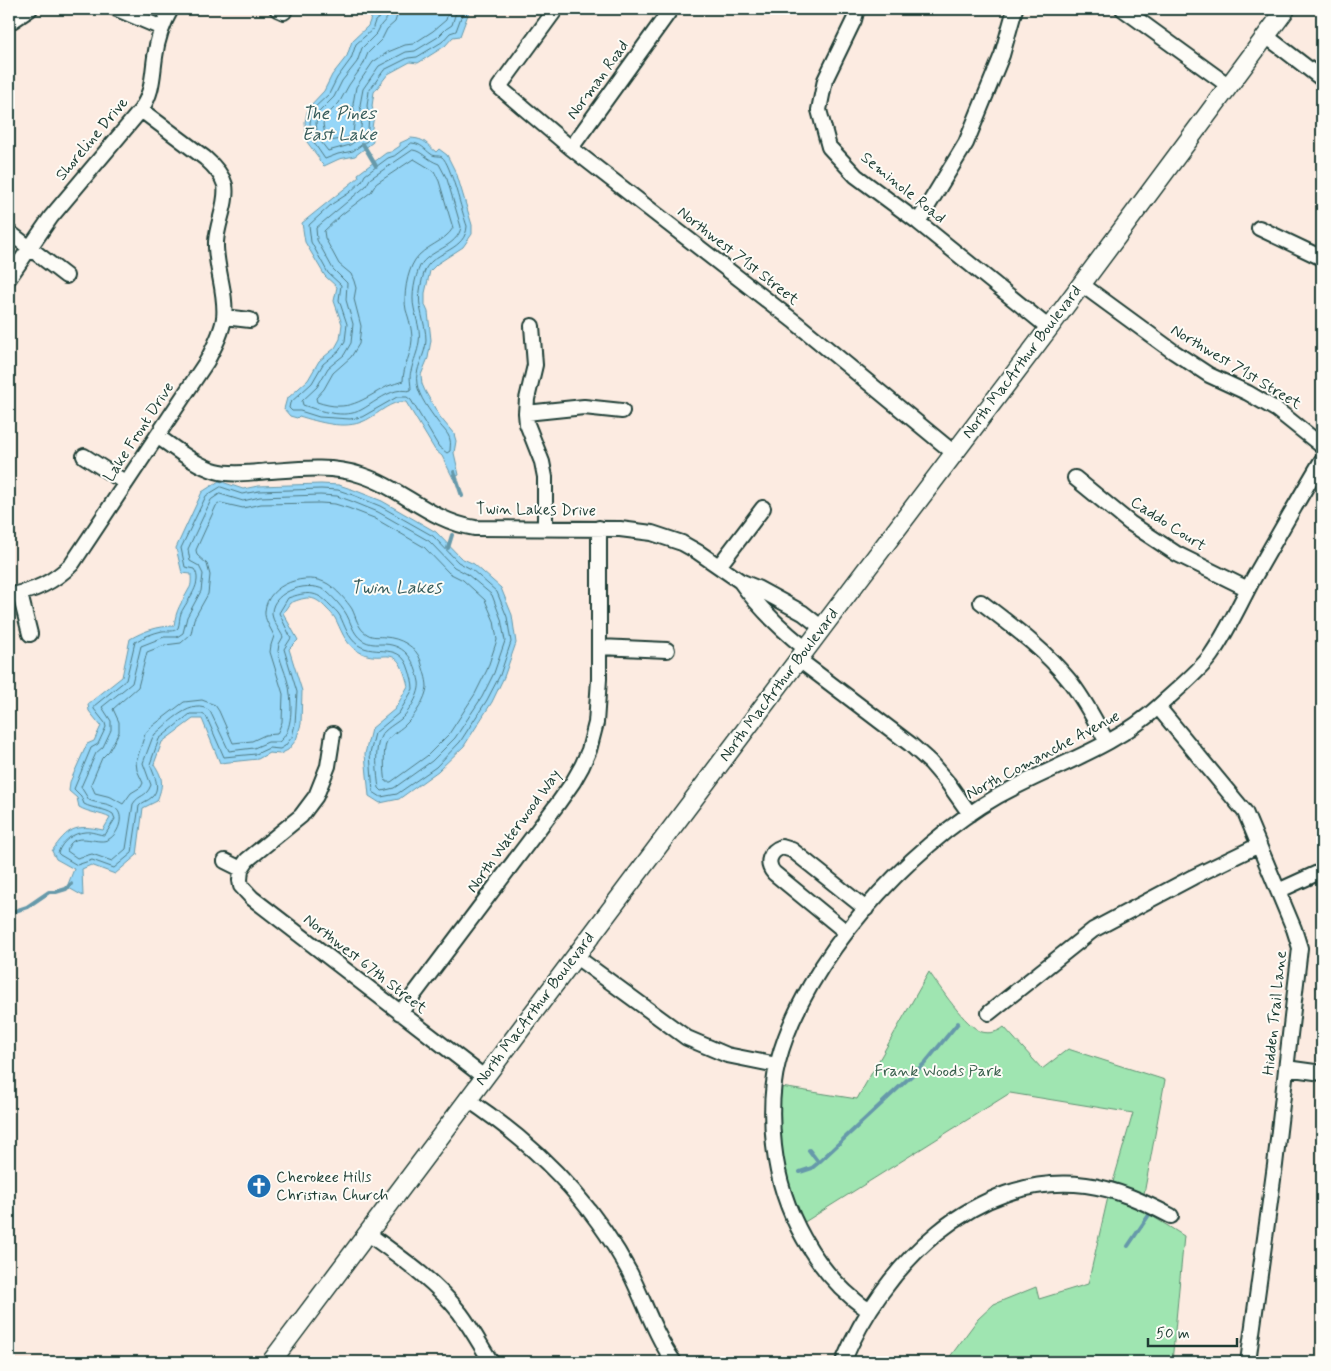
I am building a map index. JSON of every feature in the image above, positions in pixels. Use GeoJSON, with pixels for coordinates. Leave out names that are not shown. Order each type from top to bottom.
{"type":"FeatureCollection","features":[{"type":"Feature","properties":{"kind":"main road","name":"North MacArthur Boulevard"},"geometry":{"type":"LineString","coordinates":[[271,1362],[467,1099],[1049,328],[1286,9]]}},
{"type":"Feature","properties":{"kind":"street"},"geometry":{"type":"LineString","coordinates":[[9,23],[30,9]]}},
{"type":"Feature","properties":{"kind":"street"},"geometry":{"type":"LineString","coordinates":[[117,9],[162,28]]}},
{"type":"Feature","properties":{"kind":"street","name":"Shoreline Drive"},"geometry":{"type":"LineString","coordinates":[[9,278],[72,190],[141,110],[152,85],[155,57],[162,28],[171,9]]}},
{"type":"Feature","properties":{"kind":"street","name":"Northwest 71st Street"},"geometry":{"type":"LineString","coordinates":[[556,9],[499,87],[571,148],[794,322],[954,453]]}},
{"type":"Feature","properties":{"kind":"street","name":"Norman Road"},"geometry":{"type":"LineString","coordinates":[[571,148],[672,9]]}},
{"type":"Feature","properties":{"kind":"street","name":"Seminole Road"},"geometry":{"type":"LineString","coordinates":[[857,9],[854,20],[825,80],[819,110],[830,147],[856,176],[918,222],[1049,328]]}},
{"type":"Feature","properties":{"kind":"street"},"geometry":{"type":"LineString","coordinates":[[918,222],[966,143],[1002,55],[1015,9]]}},
{"type":"Feature","properties":{"kind":"street"},"geometry":{"type":"LineString","coordinates":[[1123,9],[1229,86]]}},
{"type":"Feature","properties":{"kind":"street"},"geometry":{"type":"LineString","coordinates":[[1266,36],[1322,79]]}},
{"type":"Feature","properties":{"kind":"street","name":"Lake Front Drive"},"geometry":{"type":"LineString","coordinates":[[14,594],[49,583],[72,564],[207,361],[217,342],[224,317],[216,241],[225,193],[224,183],[220,175],[205,158],[141,110]]}},
{"type":"Feature","properties":{"kind":"street"},"geometry":{"type":"LineString","coordinates":[[1259,228],[1322,258]]}},
{"type":"Feature","properties":{"kind":"street"},"geometry":{"type":"LineString","coordinates":[[9,232],[66,276]]}},
{"type":"Feature","properties":{"kind":"street","name":"Northwest 71st Street"},"geometry":{"type":"LineString","coordinates":[[1081,284],[1174,352],[1209,375],[1248,392],[1278,410],[1322,446]]}},
{"type":"Feature","properties":{"kind":"street"},"geometry":{"type":"LineString","coordinates":[[224,317],[250,320]]}},
{"type":"Feature","properties":{"kind":"street"},"geometry":{"type":"LineString","coordinates":[[532,326],[535,365],[527,399],[526,413],[527,424],[542,462],[545,478],[545,528]]}},
{"type":"Feature","properties":{"kind":"street"},"geometry":{"type":"LineString","coordinates":[[526,413],[584,407],[622,411]]}},
{"type":"Feature","properties":{"kind":"street","name":"Twin Lakes Drive"},"geometry":{"type":"LineString","coordinates":[[157,436],[196,462],[215,471],[232,473],[322,468],[350,472],[372,479],[435,516],[462,526],[475,528],[599,528],[639,530],[667,537],[690,548],[740,581],[803,613],[822,628]]}},
{"type":"Feature","properties":{"kind":"street"},"geometry":{"type":"LineString","coordinates":[[84,456],[126,483]]}},
{"type":"Feature","properties":{"kind":"street","name":"North Comanche Avenue"},"geometry":{"type":"LineString","coordinates":[[869,1311],[830,1277],[800,1233],[786,1199],[777,1166],[772,1128],[773,1090],[777,1065],[790,1023],[799,1004],[846,932],[885,888],[926,849],[970,814],[996,798],[1107,742],[1142,720],[1209,657],[1232,622],[1248,589],[1322,460]]}},
{"type":"Feature","properties":{"kind":"street","name":"Caddo Court"},"geometry":{"type":"LineString","coordinates":[[1075,478],[1130,523],[1177,554],[1248,589]]}},
{"type":"Feature","properties":{"kind":"street"},"geometry":{"type":"LineString","coordinates":[[719,566],[763,508]]}},
{"type":"Feature","properties":{"kind":"street","name":"North Waterwood Way"},"geometry":{"type":"LineString","coordinates":[[400,1013],[573,782],[588,750],[596,723],[600,679],[599,528]]}},
{"type":"Feature","properties":{"kind":"street"},"geometry":{"type":"LineString","coordinates":[[740,581],[751,597],[780,627],[802,654],[930,762],[970,814]]}},
{"type":"Feature","properties":{"kind":"street"},"geometry":{"type":"LineString","coordinates":[[14,594],[30,634]]}},
{"type":"Feature","properties":{"kind":"street"},"geometry":{"type":"LineString","coordinates":[[981,602],[1024,635],[1054,663],[1074,688],[1107,742]]}},
{"type":"Feature","properties":{"kind":"street"},"geometry":{"type":"LineString","coordinates":[[600,648],[667,650]]}},
{"type":"Feature","properties":{"kind":"street","name":"Hidden Trail Lane"},"geometry":{"type":"LineString","coordinates":[[1158,707],[1245,812],[1294,929],[1300,948],[1275,1165],[1248,1362]]}},
{"type":"Feature","properties":{"kind":"street"},"geometry":{"type":"LineString","coordinates":[[225,861],[241,869],[247,860],[295,822],[309,807],[316,796],[328,766],[332,734]]}},
{"type":"Feature","properties":{"kind":"street"},"geometry":{"type":"LineString","coordinates":[[989,1013],[1093,930],[1193,877],[1259,845]]}},
{"type":"Feature","properties":{"kind":"street"},"geometry":{"type":"LineString","coordinates":[[846,932],[774,873],[769,864],[774,851],[782,847],[792,850],[866,909]]}},
{"type":"Feature","properties":{"kind":"street","name":"Northwest 67th Street"},"geometry":{"type":"LineString","coordinates":[[241,869],[241,886],[246,893],[484,1077]]}},
{"type":"Feature","properties":{"kind":"street"},"geometry":{"type":"LineString","coordinates":[[1278,891],[1322,871]]}},
{"type":"Feature","properties":{"kind":"street"},"geometry":{"type":"LineString","coordinates":[[575,956],[687,1038],[727,1055],[777,1065]]}},
{"type":"Feature","properties":{"kind":"street"},"geometry":{"type":"LineString","coordinates":[[1286,1068],[1322,1073]]}},
{"type":"Feature","properties":{"kind":"street"},"geometry":{"type":"LineString","coordinates":[[467,1099],[551,1166],[584,1202],[605,1230],[630,1274],[674,1362]]}},
{"type":"Feature","properties":{"kind":"street"},"geometry":{"type":"LineString","coordinates":[[843,1362],[869,1311],[896,1273],[932,1239],[962,1215],[996,1198],[1031,1186],[1049,1184],[1086,1185],[1117,1192],[1171,1216]]}},
{"type":"Feature","properties":{"kind":"street"},"geometry":{"type":"LineString","coordinates":[[367,1233],[415,1268],[444,1295],[471,1329],[491,1362]]}},
{"type":"Feature","properties":{"kind":"green space","name":"Frank Woods Park"},"geometry":{"type":"Polygon","coordinates":[[[929,972],[968,1022],[985,1033],[994,1032],[1004,1027],[1042,1069],[1068,1049],[1165,1080],[1144,1194],[1113,1182],[1133,1113],[1010,1093],[803,1223],[790,1189],[783,1157],[780,1124],[781,1087],[857,1099],[929,972]]]}},
{"type":"Feature","properties":{"kind":"green space"},"geometry":{"type":"Polygon","coordinates":[[[1108,1197],[1144,1211],[1184,1236],[1172,1362],[946,1362],[978,1319],[994,1304],[1036,1287],[1039,1299],[1088,1284],[1108,1197]]]}},
{"type":"Feature","properties":{"kind":"water","name":"The Pines East Lake"},"geometry":{"type":"Polygon","coordinates":[[[383,9],[470,9],[460,36],[453,37],[445,46],[418,63],[410,62],[388,74],[374,92],[372,106],[374,115],[372,128],[373,142],[355,156],[339,159],[324,166],[307,142],[305,122],[308,108],[324,91],[332,75],[347,56],[352,41],[368,26],[371,18],[383,9]]]}},
{"type":"Feature","properties":{"kind":"water"},"geometry":{"type":"Polygon","coordinates":[[[411,138],[423,141],[436,152],[439,149],[447,155],[457,175],[472,225],[472,234],[463,247],[437,264],[430,271],[425,293],[425,305],[428,312],[431,340],[428,358],[421,375],[422,384],[440,417],[454,434],[456,441],[454,453],[459,475],[453,478],[442,456],[435,450],[406,402],[395,403],[364,421],[348,425],[315,421],[299,416],[297,418],[290,416],[284,409],[287,398],[308,380],[319,361],[335,348],[340,339],[342,324],[334,301],[337,287],[325,276],[305,242],[302,223],[359,177],[358,174],[386,153],[400,146],[400,143],[411,138]]]}},
{"type":"Feature","properties":{"kind":"water","name":"Twin Lakes"},"geometry":{"type":"Polygon","coordinates":[[[219,481],[243,489],[258,486],[339,485],[382,501],[436,532],[461,558],[474,564],[501,588],[512,615],[516,643],[504,677],[492,702],[464,746],[438,771],[399,799],[380,803],[369,796],[365,754],[371,729],[395,709],[408,686],[399,662],[394,657],[366,655],[352,647],[334,617],[318,601],[306,598],[290,603],[283,613],[298,640],[289,649],[302,691],[301,724],[296,740],[288,750],[280,754],[269,753],[258,759],[220,763],[202,719],[193,719],[162,742],[154,764],[162,782],[157,801],[143,808],[137,855],[115,874],[91,865],[82,869],[83,896],[67,887],[74,869],[56,859],[52,851],[63,837],[73,830],[93,828],[103,830],[110,818],[79,807],[77,798],[69,791],[70,782],[87,744],[94,741],[101,726],[89,711],[88,704],[122,677],[130,639],[151,630],[174,626],[181,603],[191,582],[191,574],[182,573],[176,548],[202,492],[219,481]]]}},
{"type":"Feature","properties":{"kind":"waterway"},"geometry":{"type":"LineString","coordinates":[[363,144],[376,166]]}},
{"type":"Feature","properties":{"kind":"waterway"},"geometry":{"type":"LineString","coordinates":[[454,472],[462,496]]}},
{"type":"Feature","properties":{"kind":"waterway"},"geometry":{"type":"LineString","coordinates":[[448,548],[452,535]]}},
{"type":"Feature","properties":{"kind":"waterway"},"geometry":{"type":"LineString","coordinates":[[9,913],[27,907],[49,892],[66,889],[71,884]]}},
{"type":"Feature","properties":{"kind":"waterway"},"geometry":{"type":"LineString","coordinates":[[800,1172],[812,1168],[818,1163],[925,1063],[958,1023]]}},
{"type":"Feature","properties":{"kind":"waterway"},"geometry":{"type":"LineString","coordinates":[[809,1150],[818,1162]]}},
{"type":"Feature","properties":{"kind":"waterway"},"geometry":{"type":"LineString","coordinates":[[1128,1246],[1153,1209]]}},
{"type":"Feature","properties":{"kind":"place","name":"Cherokee Hills Christian Church"},"geometry":{"type":"Point","coordinates":[259,1186]}}]}
